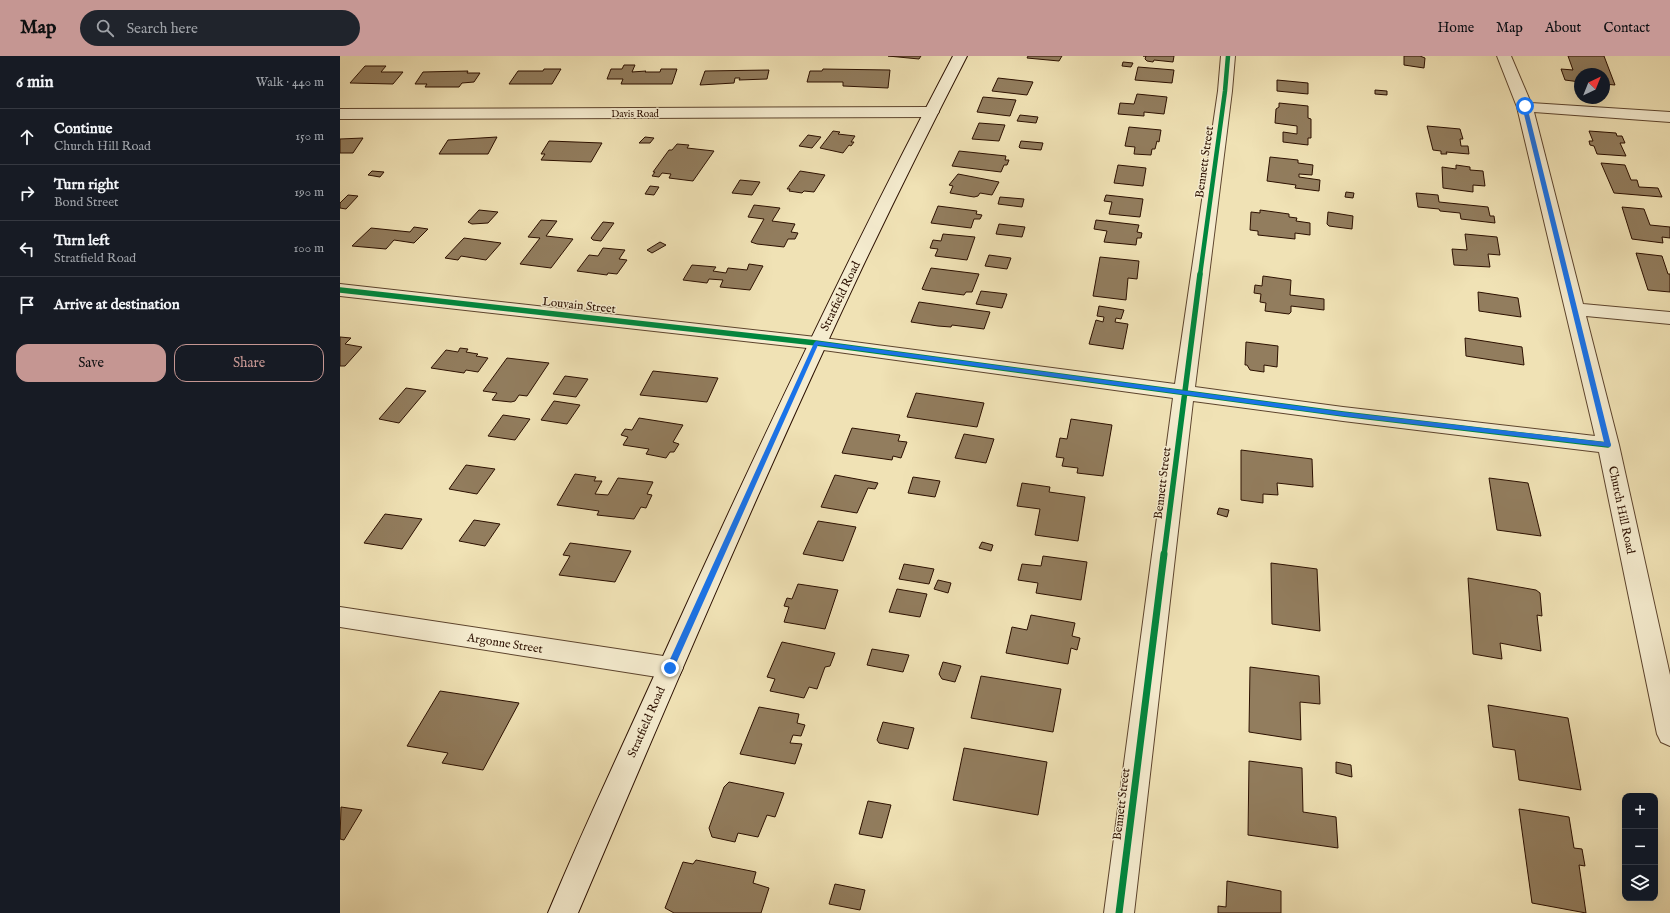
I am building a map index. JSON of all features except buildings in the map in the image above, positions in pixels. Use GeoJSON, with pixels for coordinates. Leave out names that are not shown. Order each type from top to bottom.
{"type":"FeatureCollection","features":[{"type":"Feature","properties":{"kind":"street","name":"Stratfield Road"},"geometry":{"type":"LineString","coordinates":[[563,913],[670,668],[816,343],[960,56]]}},
{"type":"Feature","properties":{"kind":"street","name":"Bennett Street"},"geometry":{"type":"LineString","coordinates":[[1119,913],[1184,392],[1224,99],[1228,56]]}},
{"type":"Feature","properties":{"kind":"street","name":"Church Hill Road"},"geometry":{"type":"LineString","coordinates":[[1504,56],[1525,106],[1608,445],[1670,734]]}},
{"type":"Feature","properties":{"kind":"street"},"geometry":{"type":"LineString","coordinates":[[1525,106],[1670,117]]}},
{"type":"Feature","properties":{"kind":"street","name":"Davis Road"},"geometry":{"type":"LineString","coordinates":[[340,114],[931,112]]}},
{"type":"Feature","properties":{"kind":"street","name":"Louvain Street"},"geometry":{"type":"LineString","coordinates":[[340,290],[816,343],[1343,414],[1608,445]]}},
{"type":"Feature","properties":{"kind":"street"},"geometry":{"type":"LineString","coordinates":[[1574,309],[1670,318]]}},
{"type":"Feature","properties":{"kind":"street","name":"Argonne Street"},"geometry":{"type":"LineString","coordinates":[[340,617],[670,668]]}},
{"type":"Feature","properties":{"kind":"cycle path"},"geometry":{"type":"LineString","coordinates":[[1119,913],[1184,392],[1225,91],[1228,56]]}},
{"type":"Feature","properties":{"kind":"cycle path"},"geometry":{"type":"LineString","coordinates":[[340,290],[816,343],[1343,414],[1608,445]]}},
{"type":"Feature","properties":{"kind":"route"},"geometry":{"type":"LineString","coordinates":[[670,668],[816,343],[1343,414],[1608,445],[1525,106]]}}]}
